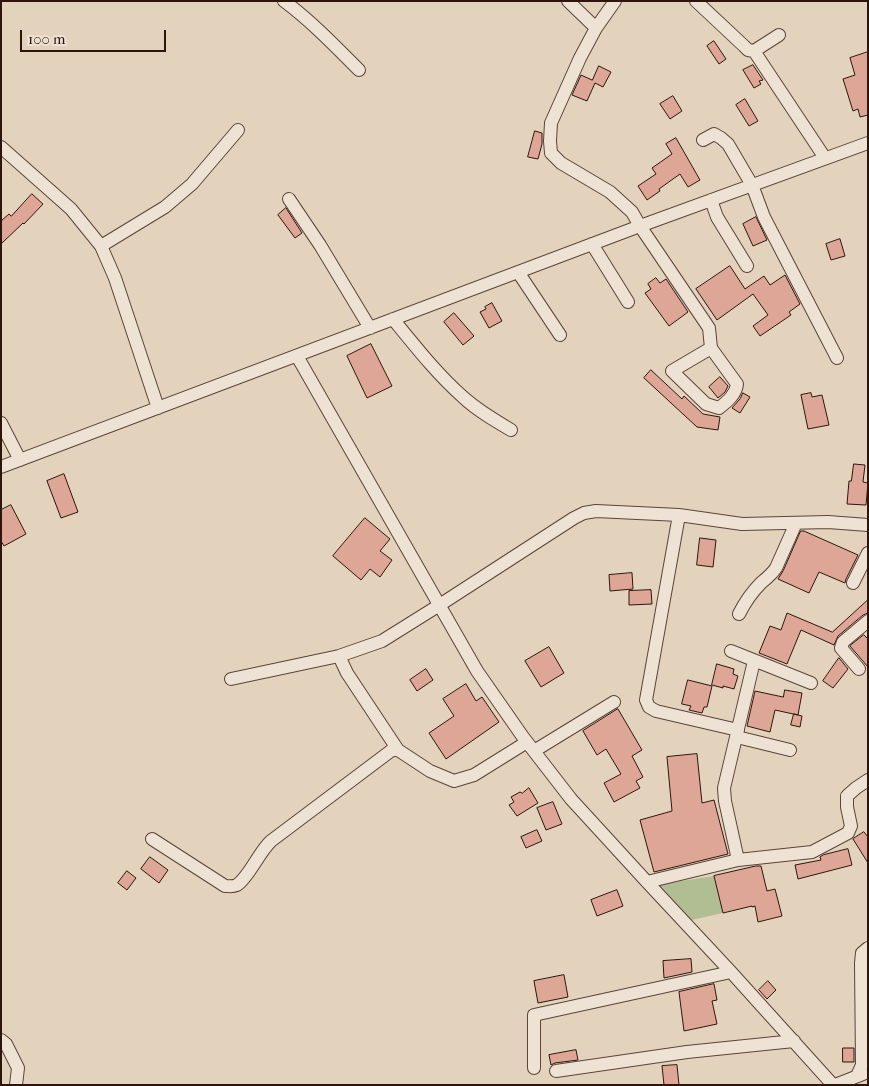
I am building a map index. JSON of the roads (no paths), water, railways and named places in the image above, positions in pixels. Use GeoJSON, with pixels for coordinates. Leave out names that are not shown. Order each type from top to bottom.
{"type":"FeatureCollection","features":[{"type":"Feature","properties":{"kind":"street"},"geometry":{"type":"LineString","coordinates":[[284,1],[331,42],[359,70]]}},
{"type":"Feature","properties":{"kind":"street"},"geometry":{"type":"LineString","coordinates":[[568,1],[596,28]]}},
{"type":"Feature","properties":{"kind":"street"},"geometry":{"type":"LineString","coordinates":[[615,1],[596,28],[580,58],[551,123],[551,153],[561,162],[610,192],[632,212],[710,328],[711,348],[737,384],[736,390],[727,402],[719,408],[706,404],[672,371],[711,348]]}},
{"type":"Feature","properties":{"kind":"street"},"geometry":{"type":"LineString","coordinates":[[696,1],[748,50],[754,51],[779,35]]}},
{"type":"Feature","properties":{"kind":"street"},"geometry":{"type":"LineString","coordinates":[[754,51],[825,158]]}},
{"type":"Feature","properties":{"kind":"street"},"geometry":{"type":"LineString","coordinates":[[101,246],[165,207],[192,184],[238,130]]}},
{"type":"Feature","properties":{"kind":"street"},"geometry":{"type":"LineString","coordinates":[[702,140],[714,134],[728,144],[752,185],[764,217],[837,358]]}},
{"type":"Feature","properties":{"kind":"street"},"geometry":{"type":"LineString","coordinates":[[1,467],[640,226],[868,143]]}},
{"type":"Feature","properties":{"kind":"street"},"geometry":{"type":"LineString","coordinates":[[1,147],[71,208],[101,246],[115,278],[158,408]]}},
{"type":"Feature","properties":{"kind":"street"},"geometry":{"type":"LineString","coordinates":[[289,199],[320,245],[370,328]]}},
{"type":"Feature","properties":{"kind":"street"},"geometry":{"type":"LineString","coordinates":[[711,200],[717,217],[747,266]]}},
{"type":"Feature","properties":{"kind":"street"},"geometry":{"type":"LineString","coordinates":[[592,244],[628,302]]}},
{"type":"Feature","properties":{"kind":"street"},"geometry":{"type":"LineString","coordinates":[[518,272],[560,335]]}},
{"type":"Feature","properties":{"kind":"street"},"geometry":{"type":"LineString","coordinates":[[393,319],[440,376],[464,399],[511,430]]}},
{"type":"Feature","properties":{"kind":"street"},"geometry":{"type":"LineString","coordinates":[[297,356],[438,606],[477,671],[530,747],[572,799],[646,882],[834,1085],[862,1074],[861,963],[862,953],[868,948]]}},
{"type":"Feature","properties":{"kind":"street"},"geometry":{"type":"LineString","coordinates":[[1,423],[20,460]]}},
{"type":"Feature","properties":{"kind":"street"},"geometry":{"type":"LineString","coordinates":[[231,679],[339,656],[382,641],[574,518],[596,511],[679,515],[742,524],[828,522],[868,525]]}},
{"type":"Feature","properties":{"kind":"street"},"geometry":{"type":"LineString","coordinates":[[679,515],[646,700],[649,707],[656,711],[790,750]]}},
{"type":"Feature","properties":{"kind":"street"},"geometry":{"type":"LineString","coordinates":[[739,614],[745,602],[776,568],[796,523]]}},
{"type":"Feature","properties":{"kind":"street"},"geometry":{"type":"LineString","coordinates":[[853,583],[868,553]]}},
{"type":"Feature","properties":{"kind":"street"},"geometry":{"type":"LineString","coordinates":[[859,669],[841,648],[844,642],[868,622]]}},
{"type":"Feature","properties":{"kind":"street"},"geometry":{"type":"LineString","coordinates":[[731,651],[811,683]]}},
{"type":"Feature","properties":{"kind":"street"},"geometry":{"type":"LineString","coordinates":[[339,656],[398,750],[430,771],[454,781],[474,775],[614,702]]}},
{"type":"Feature","properties":{"kind":"street"},"geometry":{"type":"LineString","coordinates":[[738,860],[724,788],[754,661]]}},
{"type":"Feature","properties":{"kind":"street"},"geometry":{"type":"LineString","coordinates":[[152,839],[225,886],[232,887],[244,879],[264,847],[271,840],[392,750],[398,750]]}},
{"type":"Feature","properties":{"kind":"street"},"geometry":{"type":"LineString","coordinates":[[646,882],[738,860],[812,852],[848,833],[851,826],[847,796],[868,780]]}},
{"type":"Feature","properties":{"kind":"street"},"geometry":{"type":"LineString","coordinates":[[534,1068],[534,1015],[731,972]]}},
{"type":"Feature","properties":{"kind":"street"},"geometry":{"type":"LineString","coordinates":[[1,1040],[6,1044],[18,1068],[16,1085]]}},
{"type":"Feature","properties":{"kind":"street"},"geometry":{"type":"LineString","coordinates":[[556,1071],[687,1052],[794,1041]]}}]}
